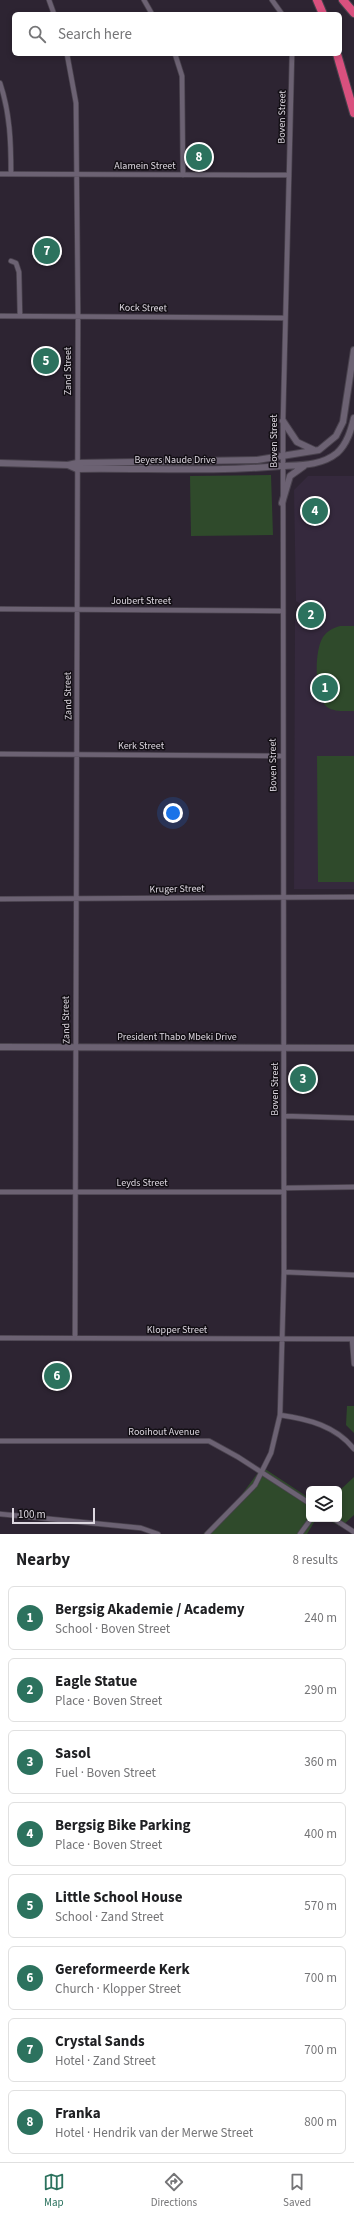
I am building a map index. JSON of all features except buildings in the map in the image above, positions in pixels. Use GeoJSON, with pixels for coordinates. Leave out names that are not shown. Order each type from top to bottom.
{"type":"FeatureCollection","features":[{"type":"Feature","properties":{"kind":"highway"},"geometry":{"type":"LineString","coordinates":[[317,0],[322,12]]}},
{"type":"Feature","properties":{"kind":"highway"},"geometry":{"type":"LineString","coordinates":[[343,0],[354,13]]}},
{"type":"Feature","properties":{"kind":"highway"},"geometry":{"type":"LineString","coordinates":[[338,56],[354,113]]}},
{"type":"Feature","properties":{"kind":"street"},"geometry":{"type":"LineString","coordinates":[[53,12],[49,1],[56,0]]}},
{"type":"Feature","properties":{"kind":"street"},"geometry":{"type":"LineString","coordinates":[[144,0],[151,12]]}},
{"type":"Feature","properties":{"kind":"street"},"geometry":{"type":"LineString","coordinates":[[272,0],[281,12]]}},
{"type":"Feature","properties":{"kind":"street","name":"Zand Street"},"geometry":{"type":"LineString","coordinates":[[67,56],[76,102],[78,316],[76,610],[78,754],[75,899],[76,1047],[74,1192],[75,1338]]}},
{"type":"Feature","properties":{"kind":"street"},"geometry":{"type":"LineString","coordinates":[[177,56],[182,76],[183,175]]}},
{"type":"Feature","properties":{"kind":"street","name":"Boven Street"},"geometry":{"type":"LineString","coordinates":[[207,1534],[249,1493],[262,1473],[270,1453],[280,1415],[284,1272],[282,503],[292,56]]}},
{"type":"Feature","properties":{"kind":"street"},"geometry":{"type":"LineString","coordinates":[[0,83],[7,102],[10,123],[11,174]]}},
{"type":"Feature","properties":{"kind":"street","name":"Alamein Street"},"geometry":{"type":"LineString","coordinates":[[0,174],[289,175]]}},
{"type":"Feature","properties":{"kind":"street"},"geometry":{"type":"LineString","coordinates":[[11,261],[16,263],[19,272],[20,316]]}},
{"type":"Feature","properties":{"kind":"street","name":"Kock Street"},"geometry":{"type":"LineString","coordinates":[[0,316],[285,318]]}},
{"type":"Feature","properties":{"kind":"street"},"geometry":{"type":"LineString","coordinates":[[283,422],[297,442],[315,451],[327,445],[332,440],[343,422],[354,350]]}},
{"type":"Feature","properties":{"kind":"street"},"geometry":{"type":"LineString","coordinates":[[282,503],[290,476],[307,465],[326,459],[337,453],[350,433],[354,418]]}},
{"type":"Feature","properties":{"kind":"street","name":"Beyers Naude Drive"},"geometry":{"type":"LineString","coordinates":[[77,466],[256,460],[315,451]]}},
{"type":"Feature","properties":{"kind":"street","name":"Beyers Naude Drive"},"geometry":{"type":"LineString","coordinates":[[0,463],[211,470],[307,465]]}},
{"type":"Feature","properties":{"kind":"street","name":"Joubert Street"},"geometry":{"type":"LineString","coordinates":[[0,609],[283,611]]}},
{"type":"Feature","properties":{"kind":"street","name":"Kerk Street"},"geometry":{"type":"LineString","coordinates":[[0,754],[282,756]]}},
{"type":"Feature","properties":{"kind":"street","name":"Kruger Street"},"geometry":{"type":"LineString","coordinates":[[0,899],[354,897]]}},
{"type":"Feature","properties":{"kind":"street","name":"President Thabo Mbeki Drive"},"geometry":{"type":"LineString","coordinates":[[0,1047],[354,1048]]}},
{"type":"Feature","properties":{"kind":"street"},"geometry":{"type":"LineString","coordinates":[[284,1116],[354,1118]]}},
{"type":"Feature","properties":{"kind":"street","name":"Leyds Street"},"geometry":{"type":"LineString","coordinates":[[0,1192],[284,1190],[354,1187]]}},
{"type":"Feature","properties":{"kind":"street"},"geometry":{"type":"LineString","coordinates":[[284,1272],[354,1275]]}},
{"type":"Feature","properties":{"kind":"street","name":"Klopper Street"},"geometry":{"type":"LineString","coordinates":[[0,1338],[353,1339]]}},
{"type":"Feature","properties":{"kind":"street"},"geometry":{"type":"LineString","coordinates":[[353,1339],[354,1364]]}},
{"type":"Feature","properties":{"kind":"street"},"geometry":{"type":"LineString","coordinates":[[280,1415],[293,1417],[336,1431],[354,1449]]}},
{"type":"Feature","properties":{"kind":"street","name":"Rooihout Avenue"},"geometry":{"type":"LineString","coordinates":[[0,1441],[209,1441],[306,1502]]}},
{"type":"Feature","properties":{"kind":"street"},"geometry":{"type":"LineString","coordinates":[[0,1514],[141,1528],[158,1534]]}},
{"type":"Feature","properties":{"kind":"street"},"geometry":{"type":"LineString","coordinates":[[300,1534],[309,1522]]}},
{"type":"Feature","properties":{"kind":"street"},"geometry":{"type":"LineString","coordinates":[[339,1522],[354,1532]]}},
{"type":"Feature","properties":{"kind":"shaded area"},"geometry":{"type":"Polygon","coordinates":[[[308,476],[354,476],[354,889],[294,889],[295,620],[301,616],[301,604],[296,601],[294,490],[308,476]]]}},
{"type":"Feature","properties":{"kind":"green space"},"geometry":{"type":"Polygon","coordinates":[[[271,475],[273,535],[191,536],[190,476],[271,475]]]}},
{"type":"Feature","properties":{"kind":"green space"},"geometry":{"type":"Polygon","coordinates":[[[340,626],[354,626],[354,711],[336,710],[327,707],[323,701],[318,684],[317,662],[320,644],[326,633],[340,626]]]}},
{"type":"Feature","properties":{"kind":"green space"},"geometry":{"type":"Polygon","coordinates":[[[317,756],[354,756],[354,882],[318,882],[317,756]]]}},
{"type":"Feature","properties":{"kind":"green space"},"geometry":{"type":"Polygon","coordinates":[[[347,1406],[354,1406],[354,1433],[346,1425],[347,1406]]]}},
{"type":"Feature","properties":{"kind":"green space"},"geometry":{"type":"Polygon","coordinates":[[[262,1467],[306,1496],[306,1522],[314,1522],[307,1534],[203,1534],[240,1497],[262,1467]]]}},
{"type":"Feature","properties":{"kind":"green space"},"geometry":{"type":"Polygon","coordinates":[[[354,1477],[354,1515],[341,1527],[332,1522],[342,1522],[342,1488],[354,1477]]]}},
{"type":"Feature","properties":{"kind":"place","name":"Franka"},"geometry":{"type":"Point","coordinates":[199,157]}},
{"type":"Feature","properties":{"kind":"place","name":"Crystal Sands"},"geometry":{"type":"Point","coordinates":[47,251]}},
{"type":"Feature","properties":{"kind":"place","name":"Little School House"},"geometry":{"type":"Point","coordinates":[46,361]}},
{"type":"Feature","properties":{"kind":"place","name":"Bergsig Bike Parking"},"geometry":{"type":"Point","coordinates":[315,511]}},
{"type":"Feature","properties":{"kind":"place","name":"Eagle Statue"},"geometry":{"type":"Point","coordinates":[311,615]}},
{"type":"Feature","properties":{"kind":"place","name":"Bergsig Akademie / Academy"},"geometry":{"type":"Point","coordinates":[325,688]}},
{"type":"Feature","properties":{"kind":"place","name":"Sasol"},"geometry":{"type":"Point","coordinates":[303,1079]}},
{"type":"Feature","properties":{"kind":"place","name":"Gereformeerde Kerk"},"geometry":{"type":"Point","coordinates":[57,1376]}}]}
